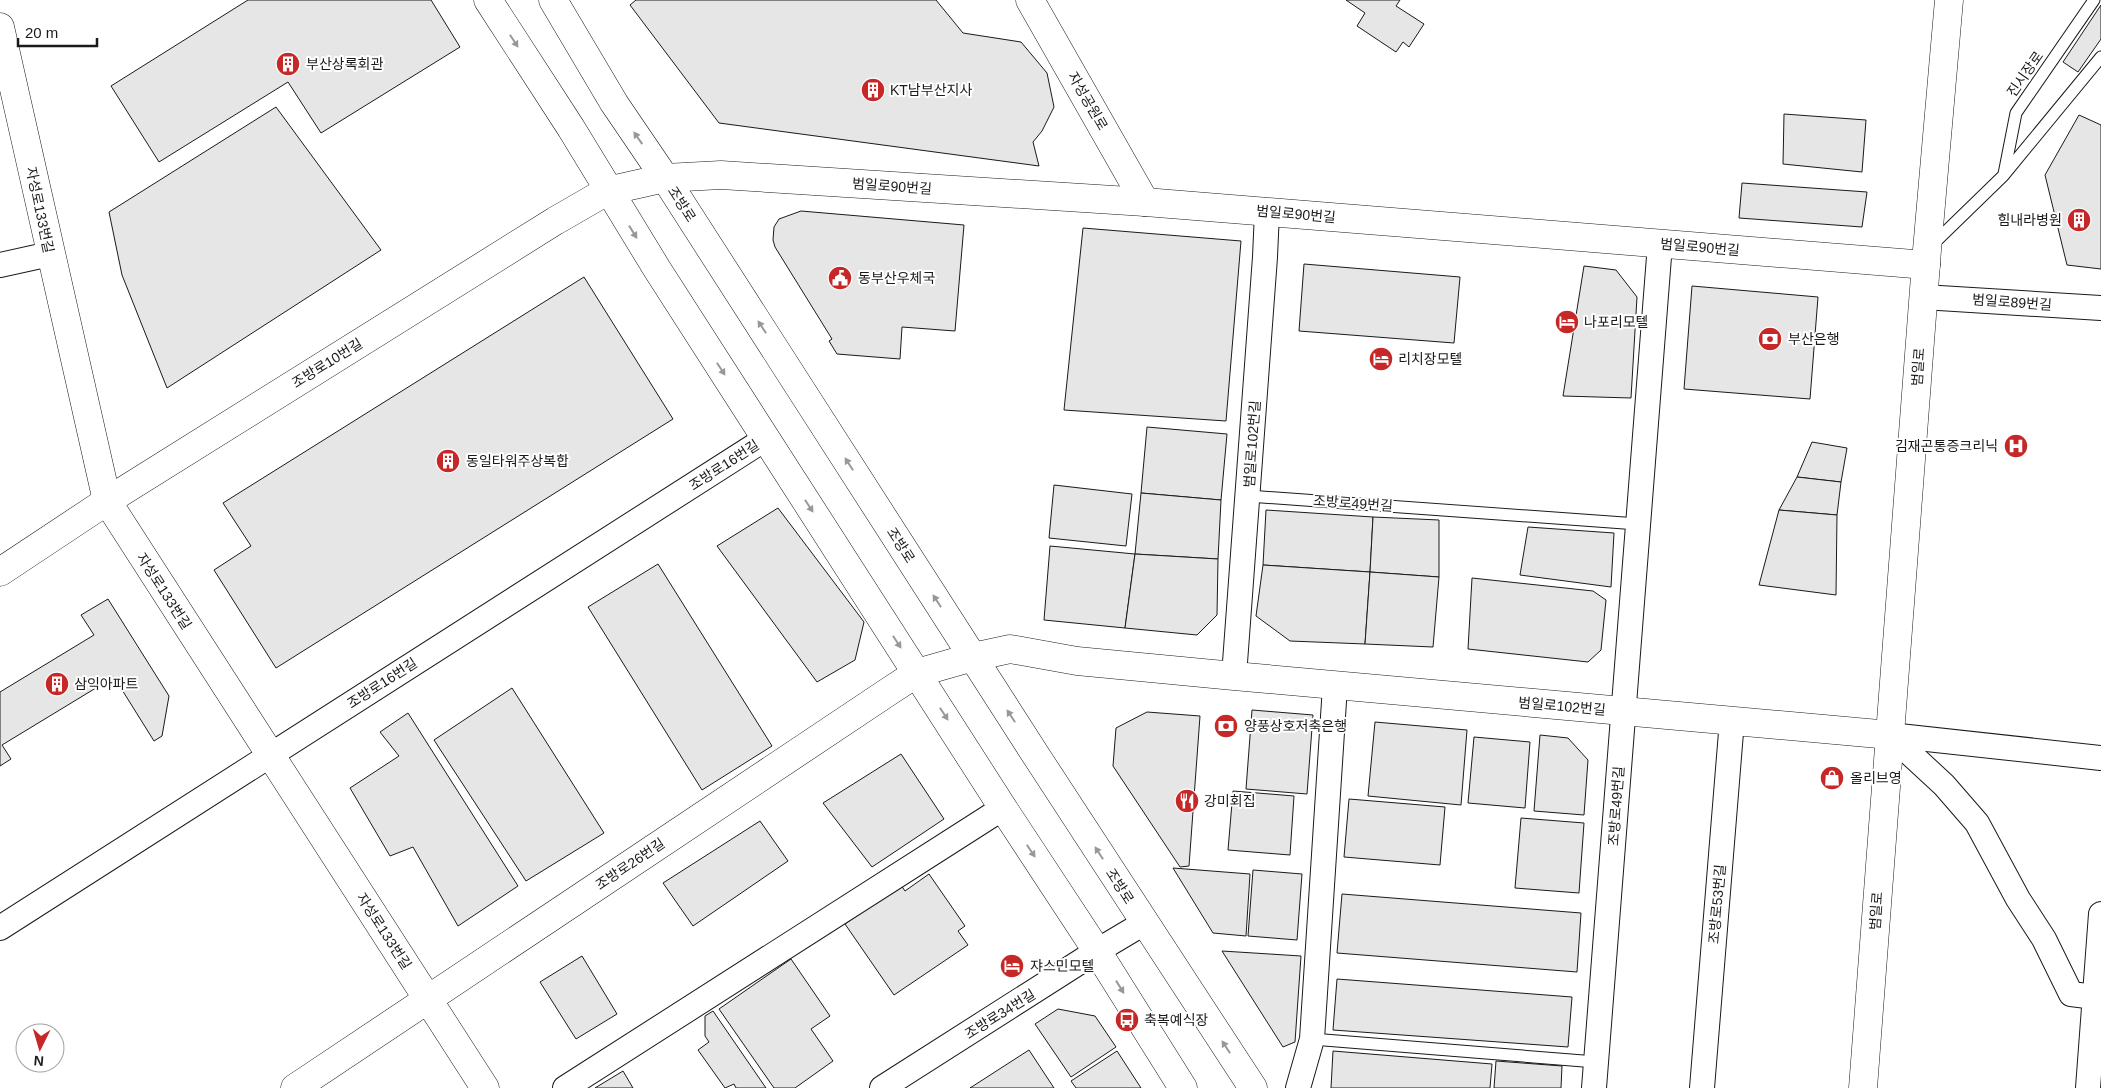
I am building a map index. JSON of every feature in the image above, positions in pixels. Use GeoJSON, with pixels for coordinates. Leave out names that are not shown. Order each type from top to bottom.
{"type":"FeatureCollection","features":[{"type":"Feature","properties":{"kind":"street"},"geometry":{"type":"LineString","coordinates":[[488,0],[765,439],[1097,951],[1183,1088]]}},
{"type":"Feature","properties":{"kind":"street","name":"자성공원로"},"geometry":{"type":"LineString","coordinates":[[1030,0],[1145,202]]}},
{"type":"Feature","properties":{"kind":"street","name":"범일로"},"geometry":{"type":"LineString","coordinates":[[1863,1088],[1926,257],[1949,0]]}},
{"type":"Feature","properties":{"kind":"street","name":"조방로"},"geometry":{"type":"LineString","coordinates":[[560,7],[614,103],[665,178],[1144,923],[1253,1088]]}},
{"type":"Feature","properties":{"kind":"street","name":"자성로133번길"},"geometry":{"type":"LineString","coordinates":[[0,27],[106,501],[485,1088]]}},
{"type":"Feature","properties":{"kind":"street","name":"범일로90번길"},"geometry":{"type":"LineString","coordinates":[[665,178],[722,175],[1145,202],[1660,244],[1926,257]]}},
{"type":"Feature","properties":{"kind":"street","name":"조방로10번길"},"geometry":{"type":"LineString","coordinates":[[0,572],[106,501],[555,221],[607,191],[665,178]]}},
{"type":"Feature","properties":{"kind":"street","name":"범일로102번길"},"geometry":{"type":"LineString","coordinates":[[1234,676],[1267,212]]}},
{"type":"Feature","properties":{"kind":"street","name":"조방로49번길"},"geometry":{"type":"LineString","coordinates":[[1594,1088],[1660,244]]}},
{"type":"Feature","properties":{"kind":"street"},"geometry":{"type":"LineString","coordinates":[[0,265],[50,254]]}},
{"type":"Feature","properties":{"kind":"street","name":"범일로89번길"},"geometry":{"type":"LineString","coordinates":[[1923,296],[2101,308]]}},
{"type":"Feature","properties":{"kind":"street","name":"조방로16번길"},"geometry":{"type":"LineString","coordinates":[[0,928],[765,439]]}},
{"type":"Feature","properties":{"kind":"street","name":"범일로102번길"},"geometry":{"type":"LineString","coordinates":[[973,657],[1010,649],[1077,660],[1335,686],[1890,735]]}},
{"type":"Feature","properties":{"kind":"street","name":"조방로26번길"},"geometry":{"type":"LineString","coordinates":[[295,1088],[917,673],[973,657]]}},
{"type":"Feature","properties":{"kind":"street"},"geometry":{"type":"LineString","coordinates":[[1298,1088],[1312,1039],[1335,686]]}},
{"type":"Feature","properties":{"kind":"street","name":"조방로53번길"},"geometry":{"type":"LineString","coordinates":[[1702,1088],[1732,720]]}},
{"type":"Feature","properties":{"kind":"street"},"geometry":{"type":"LineString","coordinates":[[1890,735],[2101,758]]}},
{"type":"Feature","properties":{"kind":"street"},"geometry":{"type":"LineString","coordinates":[[1890,735],[1944,785],[1977,823],[2018,899],[2044,939],[2071,994],[2095,997]]}},
{"type":"Feature","properties":{"kind":"street"},"geometry":{"type":"LineString","coordinates":[[565,1088],[1003,808]]}},
{"type":"Feature","properties":{"kind":"street"},"geometry":{"type":"LineString","coordinates":[[2088,1088],[2101,914]]}},
{"type":"Feature","properties":{"kind":"street","name":"조방로34번길"},"geometry":{"type":"LineString","coordinates":[[882,1088],[1144,923]]}},
{"type":"Feature","properties":{"kind":"lane","name":"진시장로"},"geometry":{"type":"LineString","coordinates":[[2003,176],[2016,113],[2094,0]]}},
{"type":"Feature","properties":{"kind":"lane"},"geometry":{"type":"LineString","coordinates":[[1926,257],[2003,176],[2101,57]]}},
{"type":"Feature","properties":{"kind":"lane","name":"조방로49번길"},"geometry":{"type":"LineString","coordinates":[[1248,496],[1638,524]]}},
{"type":"Feature","properties":{"kind":"lane"},"geometry":{"type":"LineString","coordinates":[[1312,1039],[1596,1062]]}},
{"type":"Feature","properties":{"kind":"building","name":"부산상록회관"},"geometry":{"type":"Polygon","coordinates":[[[248,0],[431,0],[460,47],[321,133],[288,82],[159,162],[111,86],[248,0]]]}},
{"type":"Feature","properties":{"kind":"building","name":"KT남부산지사"},"geometry":{"type":"Polygon","coordinates":[[[636,0],[936,0],[963,33],[1021,42],[1047,73],[1054,107],[1042,131],[1033,142],[1039,166],[719,123],[630,5],[636,0]]]}},
{"type":"Feature","properties":{"kind":"building"},"geometry":{"type":"Polygon","coordinates":[[[1346,0],[1400,0],[1396,6],[1424,24],[1409,47],[1403,42],[1396,52],[1357,26],[1365,13],[1346,0]]]}},
{"type":"Feature","properties":{"kind":"building"},"geometry":{"type":"Polygon","coordinates":[[[2101,5],[2101,39],[2078,72],[2063,62],[2101,5]]]}},
{"type":"Feature","properties":{"kind":"building"},"geometry":{"type":"Polygon","coordinates":[[[276,107],[381,250],[167,388],[122,275],[109,212],[276,107]]]}},
{"type":"Feature","properties":{"kind":"building"},"geometry":{"type":"Polygon","coordinates":[[[1784,114],[1866,120],[1862,172],[1783,164],[1784,114]]]}},
{"type":"Feature","properties":{"kind":"building","name":"힘내라병원"},"geometry":{"type":"Polygon","coordinates":[[[2079,115],[2101,125],[2101,269],[2067,265],[2045,175],[2079,115]]]}},
{"type":"Feature","properties":{"kind":"building"},"geometry":{"type":"Polygon","coordinates":[[[1742,183],[1867,192],[1862,227],[1739,218],[1742,183]]]}},
{"type":"Feature","properties":{"kind":"building"},"geometry":{"type":"Polygon","coordinates":[[[801,211],[964,225],[955,331],[902,327],[900,359],[837,354],[829,341],[832,339],[775,247],[773,240],[774,227],[779,219],[801,211]]]}},
{"type":"Feature","properties":{"kind":"building"},"geometry":{"type":"Polygon","coordinates":[[[1083,228],[1241,241],[1226,421],[1064,410],[1083,228]]]}},
{"type":"Feature","properties":{"kind":"building"},"geometry":{"type":"Polygon","coordinates":[[[1304,264],[1460,277],[1454,343],[1299,331],[1304,264]]]}},
{"type":"Feature","properties":{"kind":"building"},"geometry":{"type":"Polygon","coordinates":[[[1584,266],[1616,270],[1637,297],[1631,398],[1563,396],[1584,266]]]}},
{"type":"Feature","properties":{"kind":"building","name":"동일타워주상복합"},"geometry":{"type":"Polygon","coordinates":[[[584,277],[673,419],[276,668],[214,570],[251,546],[223,503],[584,277]]]}},
{"type":"Feature","properties":{"kind":"building"},"geometry":{"type":"Polygon","coordinates":[[[1692,286],[1818,297],[1810,399],[1684,389],[1692,286]]]}},
{"type":"Feature","properties":{"kind":"building"},"geometry":{"type":"Polygon","coordinates":[[[1147,427],[1227,434],[1221,500],[1141,493],[1147,427]]]}},
{"type":"Feature","properties":{"kind":"building"},"geometry":{"type":"Polygon","coordinates":[[[1812,442],[1847,448],[1841,482],[1797,477],[1812,442]]]}},
{"type":"Feature","properties":{"kind":"building"},"geometry":{"type":"Polygon","coordinates":[[[1797,477],[1841,482],[1837,515],[1779,510],[1797,477]]]}},
{"type":"Feature","properties":{"kind":"building"},"geometry":{"type":"Polygon","coordinates":[[[1054,485],[1132,494],[1126,546],[1049,538],[1054,485]]]}},
{"type":"Feature","properties":{"kind":"building"},"geometry":{"type":"Polygon","coordinates":[[[1141,493],[1221,500],[1218,559],[1135,554],[1141,493]]]}},
{"type":"Feature","properties":{"kind":"building"},"geometry":{"type":"Polygon","coordinates":[[[778,508],[864,622],[855,660],[817,682],[717,546],[778,508]]]}},
{"type":"Feature","properties":{"kind":"building"},"geometry":{"type":"Polygon","coordinates":[[[1266,510],[1373,517],[1370,572],[1263,565],[1266,510]]]}},
{"type":"Feature","properties":{"kind":"building"},"geometry":{"type":"Polygon","coordinates":[[[1779,510],[1837,515],[1836,595],[1759,585],[1779,510]]]}},
{"type":"Feature","properties":{"kind":"building"},"geometry":{"type":"Polygon","coordinates":[[[1373,517],[1439,520],[1439,577],[1370,572],[1373,517]]]}},
{"type":"Feature","properties":{"kind":"building"},"geometry":{"type":"Polygon","coordinates":[[[1528,527],[1614,533],[1611,587],[1520,575],[1528,527]]]}},
{"type":"Feature","properties":{"kind":"building"},"geometry":{"type":"Polygon","coordinates":[[[1050,546],[1135,554],[1125,628],[1044,620],[1050,546]]]}},
{"type":"Feature","properties":{"kind":"building"},"geometry":{"type":"Polygon","coordinates":[[[1135,554],[1218,559],[1217,615],[1197,635],[1125,628],[1135,554]]]}},
{"type":"Feature","properties":{"kind":"building"},"geometry":{"type":"Polygon","coordinates":[[[658,564],[772,746],[702,790],[588,607],[658,564]]]}},
{"type":"Feature","properties":{"kind":"building"},"geometry":{"type":"Polygon","coordinates":[[[1263,565],[1370,572],[1365,644],[1290,641],[1256,616],[1263,565]]]}},
{"type":"Feature","properties":{"kind":"building"},"geometry":{"type":"Polygon","coordinates":[[[1370,572],[1439,577],[1433,647],[1365,644],[1370,572]]]}},
{"type":"Feature","properties":{"kind":"building"},"geometry":{"type":"Polygon","coordinates":[[[1472,578],[1593,591],[1606,600],[1601,650],[1588,662],[1468,649],[1472,578]]]}},
{"type":"Feature","properties":{"kind":"building","name":"삼익아파트"},"geometry":{"type":"Polygon","coordinates":[[[108,599],[169,696],[162,736],[154,741],[114,677],[2,745],[11,759],[0,766],[0,692],[94,635],[81,615],[108,599]]]}},
{"type":"Feature","properties":{"kind":"building"},"geometry":{"type":"Polygon","coordinates":[[[512,688],[604,833],[526,881],[434,740],[512,688]]]}},
{"type":"Feature","properties":{"kind":"building"},"geometry":{"type":"Polygon","coordinates":[[[1252,710],[1313,715],[1307,794],[1246,789],[1252,710]]]}},
{"type":"Feature","properties":{"kind":"building"},"geometry":{"type":"Polygon","coordinates":[[[1147,712],[1200,716],[1189,866],[1180,867],[1113,766],[1116,728],[1147,712]]]}},
{"type":"Feature","properties":{"kind":"building"},"geometry":{"type":"Polygon","coordinates":[[[408,713],[518,886],[458,926],[413,847],[390,856],[350,788],[399,756],[380,732],[408,713]]]}},
{"type":"Feature","properties":{"kind":"building"},"geometry":{"type":"Polygon","coordinates":[[[1375,722],[1467,730],[1461,805],[1368,796],[1375,722]]]}},
{"type":"Feature","properties":{"kind":"building"},"geometry":{"type":"Polygon","coordinates":[[[1540,735],[1568,738],[1588,760],[1584,815],[1534,811],[1540,735]]]}},
{"type":"Feature","properties":{"kind":"building"},"geometry":{"type":"Polygon","coordinates":[[[1474,737],[1530,742],[1525,808],[1468,803],[1474,737]]]}},
{"type":"Feature","properties":{"kind":"building"},"geometry":{"type":"Polygon","coordinates":[[[901,754],[944,819],[872,867],[823,803],[901,754]]]}},
{"type":"Feature","properties":{"kind":"building"},"geometry":{"type":"Polygon","coordinates":[[[1233,791],[1294,796],[1290,855],[1228,850],[1233,791]]]}},
{"type":"Feature","properties":{"kind":"building"},"geometry":{"type":"Polygon","coordinates":[[[1349,799],[1445,807],[1440,865],[1344,857],[1349,799]]]}},
{"type":"Feature","properties":{"kind":"building"},"geometry":{"type":"Polygon","coordinates":[[[1521,818],[1584,823],[1579,893],[1515,888],[1521,818]]]}},
{"type":"Feature","properties":{"kind":"building"},"geometry":{"type":"Polygon","coordinates":[[[760,821],[788,861],[693,926],[663,883],[760,821]]]}},
{"type":"Feature","properties":{"kind":"building"},"geometry":{"type":"Polygon","coordinates":[[[1173,868],[1250,874],[1246,936],[1213,933],[1173,868]]]}},
{"type":"Feature","properties":{"kind":"building"},"geometry":{"type":"Polygon","coordinates":[[[1253,870],[1302,874],[1297,940],[1248,936],[1253,870]]]}},
{"type":"Feature","properties":{"kind":"building"},"geometry":{"type":"Polygon","coordinates":[[[929,874],[965,926],[958,931],[968,945],[894,995],[845,924],[901,885],[905,891],[929,874]]]}},
{"type":"Feature","properties":{"kind":"building"},"geometry":{"type":"Polygon","coordinates":[[[1342,894],[1581,913],[1577,972],[1337,953],[1342,894]]]}},
{"type":"Feature","properties":{"kind":"building"},"geometry":{"type":"Polygon","coordinates":[[[1222,951],[1301,956],[1295,1042],[1283,1047],[1222,951]]]}},
{"type":"Feature","properties":{"kind":"building"},"geometry":{"type":"Polygon","coordinates":[[[582,956],[617,1014],[576,1039],[540,982],[582,956]]]}},
{"type":"Feature","properties":{"kind":"building"},"geometry":{"type":"Polygon","coordinates":[[[791,959],[830,1016],[811,1029],[833,1061],[795,1088],[774,1088],[719,1009],[791,959]]]}},
{"type":"Feature","properties":{"kind":"building"},"geometry":{"type":"Polygon","coordinates":[[[1337,979],[1572,997],[1568,1047],[1333,1030],[1337,979]]]}},
{"type":"Feature","properties":{"kind":"building"},"geometry":{"type":"Polygon","coordinates":[[[1058,1009],[1095,1016],[1116,1047],[1071,1077],[1035,1024],[1058,1009]]]}},
{"type":"Feature","properties":{"kind":"building"},"geometry":{"type":"Polygon","coordinates":[[[713,1011],[766,1088],[736,1088],[734,1084],[725,1088],[698,1050],[709,1042],[705,1036],[705,1016],[713,1011]]]}},
{"type":"Feature","properties":{"kind":"building"},"geometry":{"type":"Polygon","coordinates":[[[1029,1050],[1054,1088],[970,1088],[1029,1050]]]}},
{"type":"Feature","properties":{"kind":"building"},"geometry":{"type":"Polygon","coordinates":[[[1117,1051],[1141,1088],[1076,1088],[1071,1081],[1117,1051]]]}},
{"type":"Feature","properties":{"kind":"building"},"geometry":{"type":"Polygon","coordinates":[[[1333,1051],[1492,1064],[1490,1088],[1331,1088],[1333,1051]]]}},
{"type":"Feature","properties":{"kind":"building"},"geometry":{"type":"Polygon","coordinates":[[[1496,1061],[1562,1066],[1561,1088],[1494,1088],[1496,1061]]]}},
{"type":"Feature","properties":{"kind":"building"},"geometry":{"type":"Polygon","coordinates":[[[623,1071],[633,1088],[595,1088],[623,1071]]]}},
{"type":"Feature","properties":{"kind":"place","name":"부산상록회관"},"geometry":{"type":"Point","coordinates":[288,64]}},
{"type":"Feature","properties":{"kind":"place","name":"KT남부산지사"},"geometry":{"type":"Point","coordinates":[873,90]}},
{"type":"Feature","properties":{"kind":"place","name":"힘내라병원"},"geometry":{"type":"Point","coordinates":[2079,220]}},
{"type":"Feature","properties":{"kind":"place","name":"동부산우체국"},"geometry":{"type":"Point","coordinates":[840,278]}},
{"type":"Feature","properties":{"kind":"place","name":"나포리모텔"},"geometry":{"type":"Point","coordinates":[1567,322]}},
{"type":"Feature","properties":{"kind":"place","name":"부산은행"},"geometry":{"type":"Point","coordinates":[1770,339]}},
{"type":"Feature","properties":{"kind":"place","name":"리치장모텔"},"geometry":{"type":"Point","coordinates":[1381,359]}},
{"type":"Feature","properties":{"kind":"place","name":"김재곤통증크리닉"},"geometry":{"type":"Point","coordinates":[2016,446]}},
{"type":"Feature","properties":{"kind":"place","name":"동일타워주상복합"},"geometry":{"type":"Point","coordinates":[448,461]}},
{"type":"Feature","properties":{"kind":"place","name":"삼익아파트"},"geometry":{"type":"Point","coordinates":[57,684]}},
{"type":"Feature","properties":{"kind":"place","name":"양풍상호저축은행"},"geometry":{"type":"Point","coordinates":[1226,726]}},
{"type":"Feature","properties":{"kind":"place","name":"올리브영"},"geometry":{"type":"Point","coordinates":[1832,778]}},
{"type":"Feature","properties":{"kind":"place","name":"강미회집"},"geometry":{"type":"Point","coordinates":[1187,801]}},
{"type":"Feature","properties":{"kind":"place","name":"쟈스민모텔"},"geometry":{"type":"Point","coordinates":[1012,966]}},
{"type":"Feature","properties":{"kind":"place","name":"축복예식장"},"geometry":{"type":"Point","coordinates":[1127,1020]}}]}
